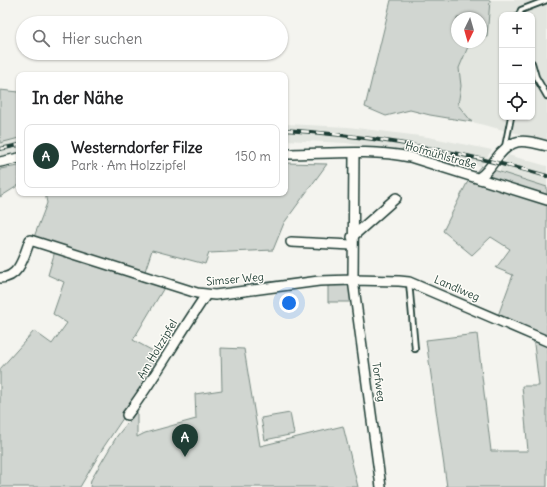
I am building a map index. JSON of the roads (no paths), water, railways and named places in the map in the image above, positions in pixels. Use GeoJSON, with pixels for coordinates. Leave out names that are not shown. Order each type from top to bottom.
{"type":"FeatureCollection","features":[{"type":"Feature","properties":{"kind":"street","name":"Hofmühlstraße"},"geometry":{"type":"LineString","coordinates":[[288,154],[354,153],[400,155],[480,179],[480,177],[487,171],[505,148],[513,142],[520,140],[547,146]]}},
{"type":"Feature","properties":{"kind":"street"},"geometry":{"type":"LineString","coordinates":[[352,280],[354,153]]}},
{"type":"Feature","properties":{"kind":"street"},"geometry":{"type":"LineString","coordinates":[[0,162],[16,159]]}},
{"type":"Feature","properties":{"kind":"street"},"geometry":{"type":"LineString","coordinates":[[480,179],[547,200]]}},
{"type":"Feature","properties":{"kind":"street"},"geometry":{"type":"LineString","coordinates":[[290,242],[352,241],[396,198]]}},
{"type":"Feature","properties":{"kind":"street","name":"Simser Weg"},"geometry":{"type":"LineString","coordinates":[[0,278],[10,276],[17,272],[22,263],[30,240],[206,295],[319,282],[352,280]]}},
{"type":"Feature","properties":{"kind":"street","name":"Landlweg"},"geometry":{"type":"LineString","coordinates":[[352,280],[399,280],[409,282],[547,340]]}},
{"type":"Feature","properties":{"kind":"street","name":"Torfweg"},"geometry":{"type":"LineString","coordinates":[[352,280],[381,487]]}},
{"type":"Feature","properties":{"kind":"street","name":"Am Holzzipfel"},"geometry":{"type":"LineString","coordinates":[[127,415],[146,389],[206,295]]}},
{"type":"Feature","properties":{"kind":"lane"},"geometry":{"type":"LineString","coordinates":[[520,12],[521,10],[547,0]]}},
{"type":"Feature","properties":{"kind":"lane"},"geometry":{"type":"LineString","coordinates":[[535,80],[547,96]]}},
{"type":"Feature","properties":{"kind":"lane"},"geometry":{"type":"LineString","coordinates":[[505,148],[510,120]]}},
{"type":"Feature","properties":{"kind":"lane"},"geometry":{"type":"LineString","coordinates":[[409,282],[415,349]]}},
{"type":"Feature","properties":{"kind":"railway"},"geometry":{"type":"LineString","coordinates":[[288,130],[352,136],[417,146],[482,159],[547,176]]}},
{"type":"Feature","properties":{"kind":"railway"},"geometry":{"type":"LineString","coordinates":[[0,149],[16,146]]}},
{"type":"Feature","properties":{"kind":"place","name":"Westerndorfer Filze"},"geometry":{"type":"Point","coordinates":[185,457]}}]}
